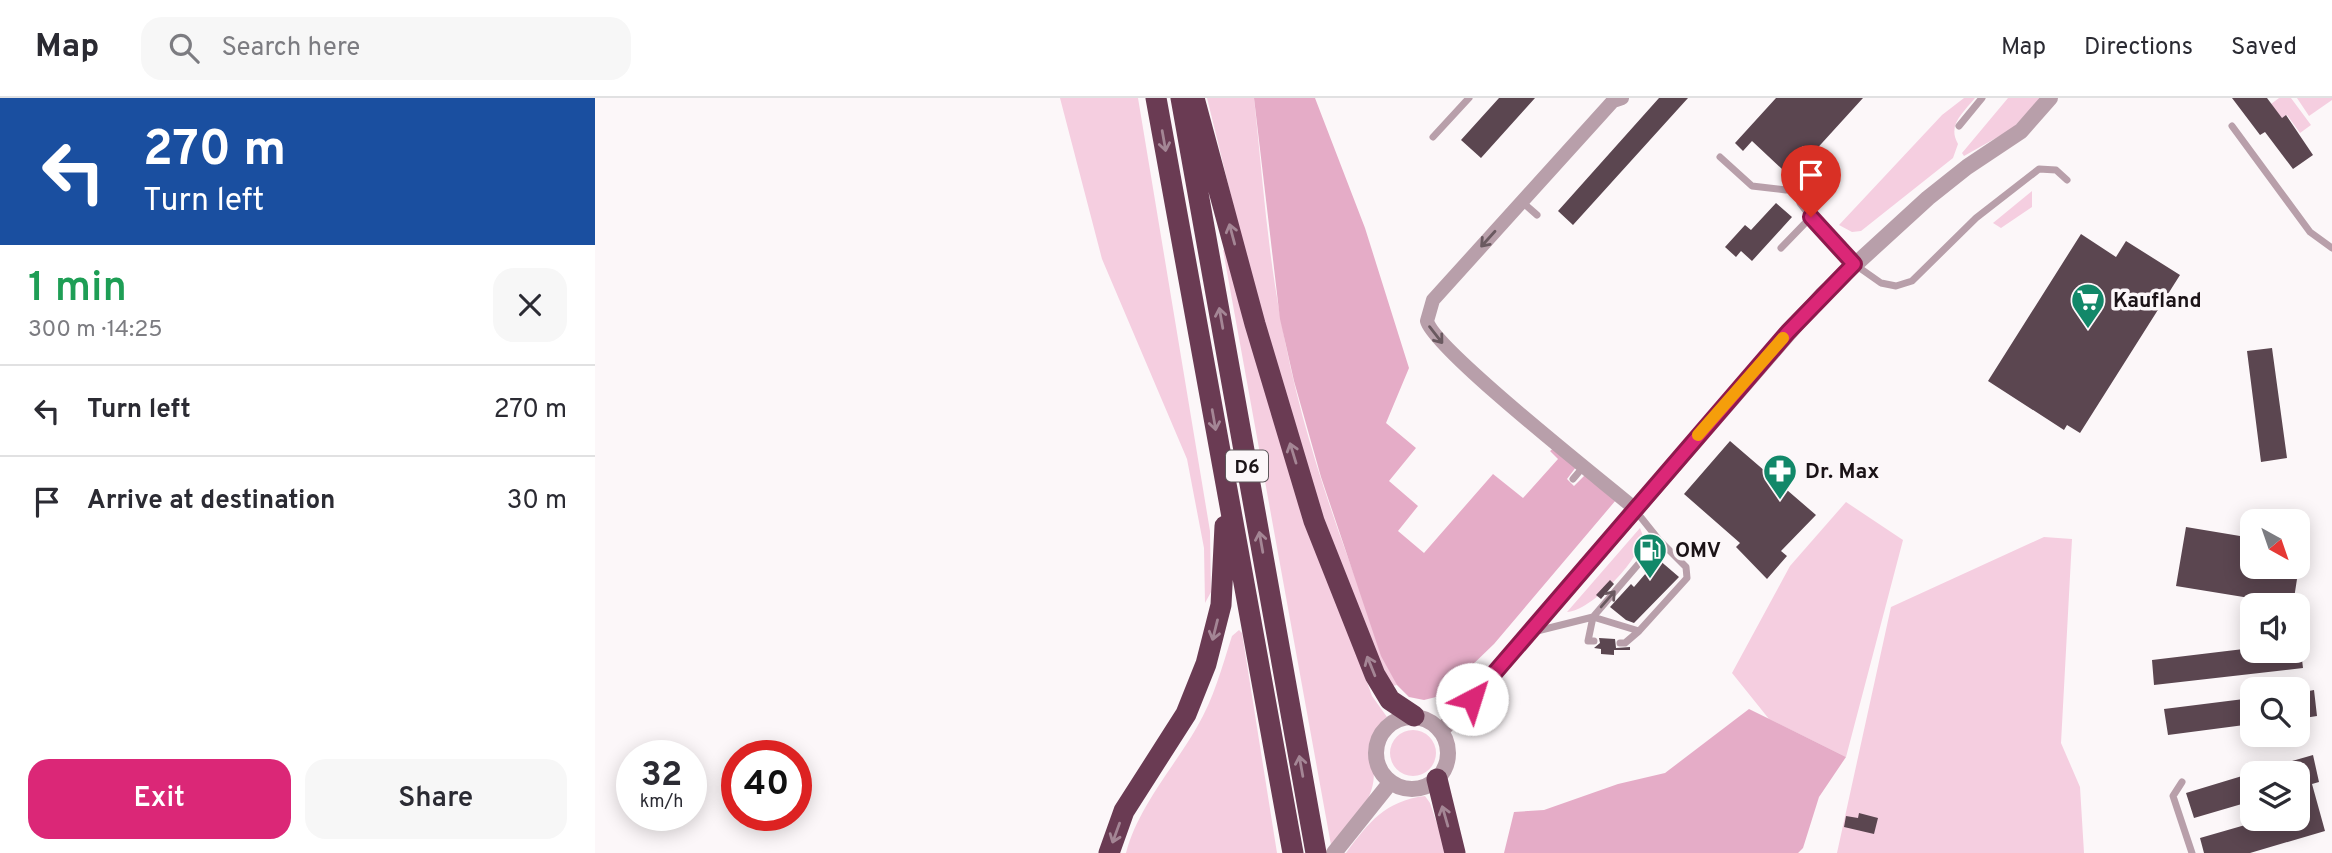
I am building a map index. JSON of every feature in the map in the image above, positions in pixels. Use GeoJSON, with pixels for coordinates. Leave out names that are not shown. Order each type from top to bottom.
{"type":"FeatureCollection","features":[{"type":"Feature","properties":{"kind":"highway","name":"D6"},"geometry":{"type":"LineString","coordinates":[[1156,98],[1293,853]]}},
{"type":"Feature","properties":{"kind":"highway","name":"D6"},"geometry":{"type":"LineString","coordinates":[[1181,98],[1315,843]]}},
{"type":"Feature","properties":{"kind":"highway"},"geometry":{"type":"LineString","coordinates":[[1194,98],[1255,324],[1314,521],[1375,675],[1390,700],[1414,716]]}},
{"type":"Feature","properties":{"kind":"highway"},"geometry":{"type":"LineString","coordinates":[[1109,853],[1124,811],[1187,714],[1206,664],[1221,606],[1226,489]]}},
{"type":"Feature","properties":{"kind":"highway"},"geometry":{"type":"LineString","coordinates":[[1437,779],[1455,853]]}},
{"type":"Feature","properties":{"kind":"street"},"geometry":{"type":"LineString","coordinates":[[1441,731],[1472,699],[1788,332],[1854,264],[1967,167],[2021,131],[2050,98]]}},
{"type":"Feature","properties":{"kind":"street"},"geometry":{"type":"LineString","coordinates":[[1616,99],[1521,202],[1429,308],[1429,329],[1456,356],[1634,508]]}},
{"type":"Feature","properties":{"kind":"street"},"geometry":{"type":"LineString","coordinates":[[1414,716],[1429,721],[1441,731],[1448,756],[1437,779],[1414,790],[1389,783],[1375,759],[1377,740],[1382,732],[1396,720],[1414,716]]}},
{"type":"Feature","properties":{"kind":"street"},"geometry":{"type":"LineString","coordinates":[[1334,853],[1389,783]]}},
{"type":"Feature","properties":{"kind":"lane"},"geometry":{"type":"LineString","coordinates":[[1433,137],[1469,98]]}},
{"type":"Feature","properties":{"kind":"lane"},"geometry":{"type":"LineString","coordinates":[[1959,126],[1982,98]]}},
{"type":"Feature","properties":{"kind":"lane"},"geometry":{"type":"LineString","coordinates":[[2232,126],[2310,232],[2332,248]]}},
{"type":"Feature","properties":{"kind":"lane"},"geometry":{"type":"LineString","coordinates":[[1720,158],[1752,186],[1786,190]]}},
{"type":"Feature","properties":{"kind":"lane"},"geometry":{"type":"LineString","coordinates":[[1800,203],[1854,264],[1881,284],[1903,285],[1912,281],[1976,218],[2039,169],[2056,170],[2067,180]]}},
{"type":"Feature","properties":{"kind":"lane"},"geometry":{"type":"LineString","coordinates":[[1521,202],[1537,215]]}},
{"type":"Feature","properties":{"kind":"lane"},"geometry":{"type":"LineString","coordinates":[[1781,248],[1811,217]]}},
{"type":"Feature","properties":{"kind":"lane"},"geometry":{"type":"LineString","coordinates":[[1573,479],[1585,466]]}},
{"type":"Feature","properties":{"kind":"lane"},"geometry":{"type":"LineString","coordinates":[[1620,643],[1625,643],[1639,631],[1687,578],[1686,567],[1659,540],[1634,508]]}},
{"type":"Feature","properties":{"kind":"lane"},"geometry":{"type":"LineString","coordinates":[[1594,641],[1588,640],[1587,632],[1593,617],[1659,540]]}},
{"type":"Feature","properties":{"kind":"lane"},"geometry":{"type":"LineString","coordinates":[[1526,634],[1593,617],[1639,631]]}},
{"type":"Feature","properties":{"kind":"lane"},"geometry":{"type":"LineString","coordinates":[[2182,782],[2173,796],[2192,853]]}},
{"type":"Feature","properties":{"kind":"shaded area"},"geometry":{"type":"Polygon","coordinates":[[[1060,98],[1138,98],[1210,531],[1211,592],[1205,603],[1204,548],[1187,459],[1102,259],[1060,98]]]}},
{"type":"Feature","properties":{"kind":"shaded area"},"geometry":{"type":"Polygon","coordinates":[[[1207,98],[1254,98],[1272,265],[1290,367],[1330,505],[1397,685],[1392,686],[1360,616],[1306,471],[1263,323],[1207,98]]]}},
{"type":"Feature","properties":{"kind":"shaded area"},"geometry":{"type":"Polygon","coordinates":[[[1254,98],[1315,98],[1365,228],[1409,368],[1386,423],[1416,448],[1389,481],[1418,506],[1398,531],[1424,553],[1493,474],[1523,498],[1558,459],[1550,451],[1554,448],[1576,467],[1567,479],[1574,486],[1585,475],[1616,500],[1494,644],[1440,696],[1424,700],[1409,697],[1397,685],[1381,656],[1321,477],[1280,319],[1254,98]]]}},
{"type":"Feature","properties":{"kind":"shaded area"},"geometry":{"type":"Polygon","coordinates":[[[1964,98],[1975,98],[1955,125],[1958,144],[1953,158],[1861,231],[1852,232],[1839,225],[1942,115],[1964,98]]]}},
{"type":"Feature","properties":{"kind":"shaded area"},"geometry":{"type":"Polygon","coordinates":[[[2008,98],[2041,98],[2012,129],[1964,156],[1962,153],[2008,98]]]}},
{"type":"Feature","properties":{"kind":"shaded area"},"geometry":{"type":"Polygon","coordinates":[[[2279,98],[2291,98],[2311,125],[2300,133],[2287,115],[2279,120],[2271,104],[2279,98]]]}},
{"type":"Feature","properties":{"kind":"shaded area"},"geometry":{"type":"Polygon","coordinates":[[[2297,98],[2332,98],[2332,100],[2309,116],[2297,98]]]}},
{"type":"Feature","properties":{"kind":"shaded area"},"geometry":{"type":"Polygon","coordinates":[[[2032,191],[2032,207],[2001,228],[1993,223],[2032,191]]]}},
{"type":"Feature","properties":{"kind":"shaded area"},"geometry":{"type":"Polygon","coordinates":[[[1223,250],[1228,251],[1322,556],[1372,696],[1387,717],[1378,726],[1371,743],[1374,778],[1369,796],[1355,818],[1331,845],[1223,250]]]}},
{"type":"Feature","properties":{"kind":"shaded area"},"geometry":{"type":"Polygon","coordinates":[[[1846,502],[1903,540],[1846,757],[1769,719],[1732,673],[1790,566],[1846,502]]]}},
{"type":"Feature","properties":{"kind":"shaded area"},"geometry":{"type":"Polygon","coordinates":[[[1640,528],[1643,536],[1640,546],[1613,583],[1589,603],[1567,612],[1640,528]]]}},
{"type":"Feature","properties":{"kind":"shaded area"},"geometry":{"type":"Polygon","coordinates":[[[2044,537],[2072,539],[2061,743],[2080,787],[2084,853],[1837,853],[1891,607],[2044,537]]]}},
{"type":"Feature","properties":{"kind":"shaded area"},"geometry":{"type":"Polygon","coordinates":[[[1239,630],[1242,633],[1277,853],[1126,853],[1148,803],[1203,716],[1232,636],[1239,630]]]}},
{"type":"Feature","properties":{"kind":"shaded area"},"geometry":{"type":"Polygon","coordinates":[[[1749,709],[1846,757],[1819,797],[1803,848],[1798,853],[1504,853],[1514,812],[1544,810],[1618,784],[1665,773],[1749,709]]]}},
{"type":"Feature","properties":{"kind":"shaded area"},"geometry":{"type":"Polygon","coordinates":[[[1413,730],[1429,737],[1436,753],[1429,769],[1413,776],[1397,769],[1390,753],[1397,737],[1413,730]]]}},
{"type":"Feature","properties":{"kind":"shaded area"},"geometry":{"type":"Polygon","coordinates":[[[1425,796],[1430,803],[1447,853],[1346,853],[1362,832],[1388,808],[1425,796]]]}},
{"type":"Feature","properties":{"kind":"building"},"geometry":{"type":"Polygon","coordinates":[[[1499,98],[1535,98],[1481,158],[1461,140],[1499,98]]]}},
{"type":"Feature","properties":{"kind":"building"},"geometry":{"type":"Polygon","coordinates":[[[1659,98],[1688,98],[1573,225],[1558,211],[1659,98]]]}},
{"type":"Feature","properties":{"kind":"building"},"geometry":{"type":"Polygon","coordinates":[[[1776,98],[1863,98],[1812,154],[1803,146],[1782,169],[1752,141],[1743,151],[1735,143],[1776,98]]]}},
{"type":"Feature","properties":{"kind":"building"},"geometry":{"type":"Polygon","coordinates":[[[2232,98],[2267,98],[2282,118],[2286,115],[2313,155],[2293,169],[2265,132],[2260,135],[2232,98]]]}},
{"type":"Feature","properties":{"kind":"building"},"geometry":{"type":"Polygon","coordinates":[[[1776,203],[1792,217],[1752,261],[1741,251],[1736,257],[1725,247],[1745,225],[1751,230],[1776,203]]]}},
{"type":"Feature","properties":{"kind":"building"},"geometry":{"type":"Polygon","coordinates":[[[2081,234],[2116,257],[2126,241],[2180,275],[2080,433],[2067,425],[2064,430],[1988,381],[2081,234]]]}},
{"type":"Feature","properties":{"kind":"building"},"geometry":{"type":"Polygon","coordinates":[[[2272,348],[2287,458],[2261,462],[2247,351],[2272,348]]]}},
{"type":"Feature","properties":{"kind":"building"},"geometry":{"type":"Polygon","coordinates":[[[1730,441],[1816,515],[1781,551],[1787,556],[1767,579],[1736,547],[1740,543],[1684,494],[1730,441]]]}},
{"type":"Feature","properties":{"kind":"building"},"geometry":{"type":"Polygon","coordinates":[[[2186,527],[2240,536],[2240,579],[2297,579],[2295,593],[2240,593],[2240,596],[2176,586],[2186,527]]]}},
{"type":"Feature","properties":{"kind":"building"},"geometry":{"type":"Polygon","coordinates":[[[1658,559],[1679,577],[1634,623],[1626,620],[1610,607],[1631,584],[1634,587],[1658,559]]]}},
{"type":"Feature","properties":{"kind":"building"},"geometry":{"type":"Polygon","coordinates":[[[1610,580],[1614,584],[1601,599],[1596,595],[1610,580]]]}},
{"type":"Feature","properties":{"kind":"building"},"geometry":{"type":"Polygon","coordinates":[[[1599,638],[1615,639],[1616,648],[1630,647],[1630,650],[1614,650],[1614,655],[1601,654],[1601,649],[1594,648],[1600,643],[1599,638]]]}},
{"type":"Feature","properties":{"kind":"building"},"geometry":{"type":"Polygon","coordinates":[[[2240,649],[2240,663],[2302,663],[2303,668],[2154,685],[2152,660],[2240,649]]]}},
{"type":"Feature","properties":{"kind":"building"},"geometry":{"type":"Polygon","coordinates":[[[2314,690],[2317,716],[2310,717],[2310,691],[2314,690]]]}},
{"type":"Feature","properties":{"kind":"building"},"geometry":{"type":"Polygon","coordinates":[[[2240,700],[2240,726],[2168,735],[2164,709],[2240,700]]]}},
{"type":"Feature","properties":{"kind":"building"},"geometry":{"type":"Polygon","coordinates":[[[2313,755],[2319,782],[2312,784],[2325,831],[2250,853],[2204,853],[2200,838],[2240,826],[2240,831],[2310,831],[2310,761],[2292,761],[2313,755]]]}},
{"type":"Feature","properties":{"kind":"building"},"geometry":{"type":"Polygon","coordinates":[[[2240,777],[2240,805],[2194,818],[2186,793],[2240,777]]]}},
{"type":"Feature","properties":{"kind":"building"},"geometry":{"type":"Polygon","coordinates":[[[1859,813],[1878,818],[1874,834],[1844,827],[1846,816],[1858,818],[1859,813]]]}},
{"type":"Feature","properties":{"kind":"slow traffic"},"geometry":{"type":"LineString","coordinates":[[1698,435],[1783,338]]}},
{"type":"Feature","properties":{"kind":"place","name":"Kaufland"},"geometry":{"type":"Point","coordinates":[2088,330]}},
{"type":"Feature","properties":{"kind":"place","name":"Dr. Max"},"geometry":{"type":"Point","coordinates":[1780,501]}},
{"type":"Feature","properties":{"kind":"place","name":"OMV"},"geometry":{"type":"Point","coordinates":[1650,580]}},
{"type":"Feature","properties":{"kind":"route"},"geometry":{"type":"LineString","coordinates":[[1472,699],[1788,332],[1854,264],[1811,217]]}}]}
